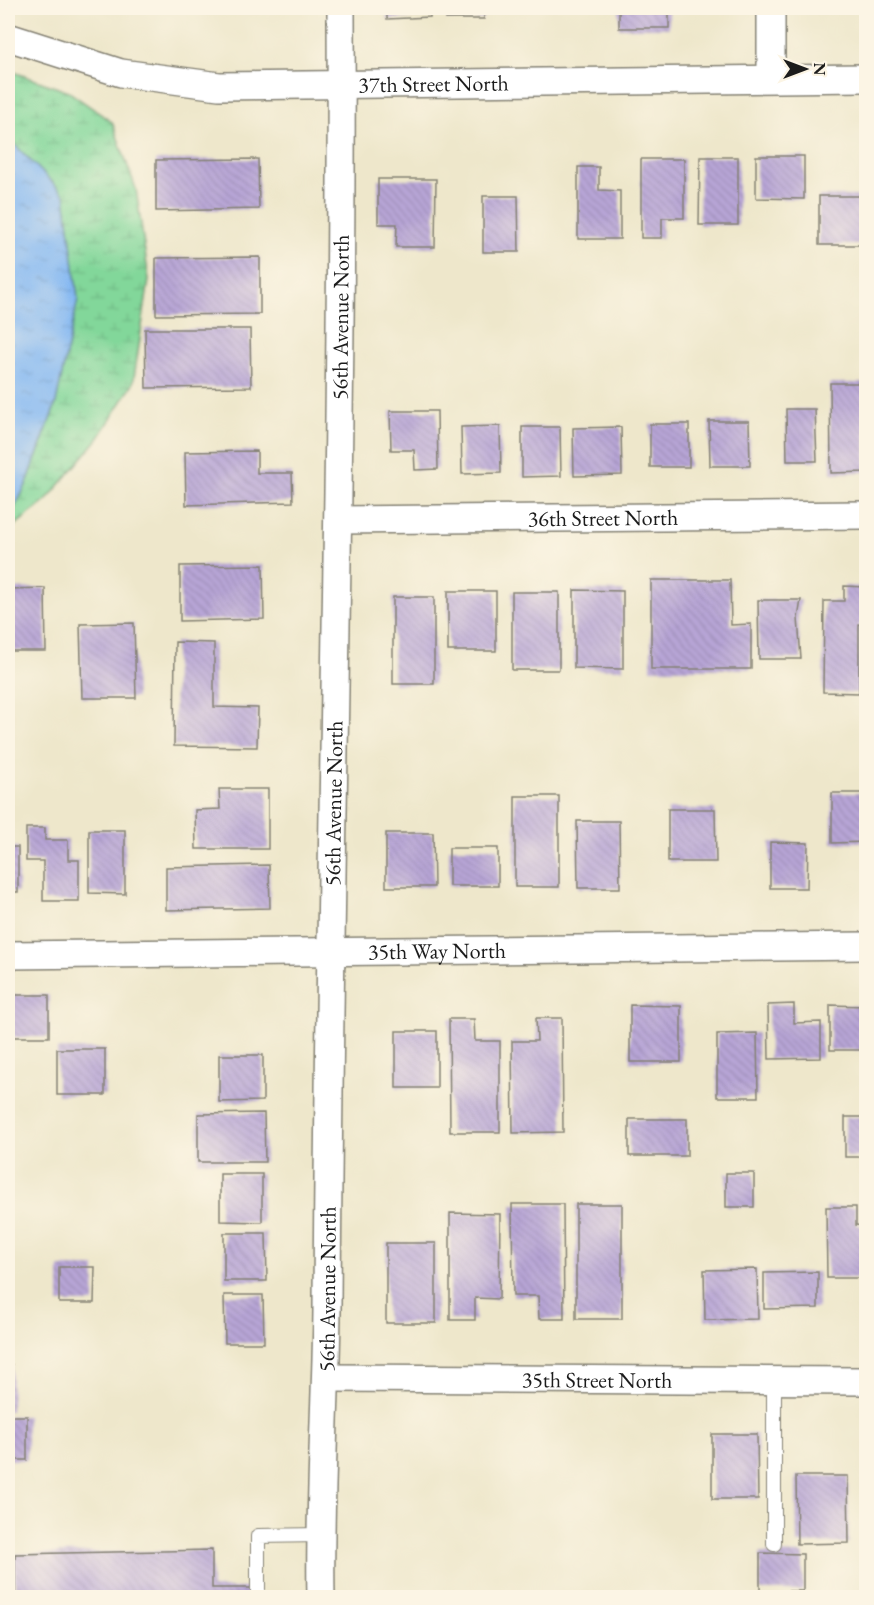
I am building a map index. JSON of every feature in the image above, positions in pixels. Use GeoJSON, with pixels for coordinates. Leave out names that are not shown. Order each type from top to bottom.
{"type":"FeatureCollection","features":[{"type":"Feature","properties":{"kind":"street","name":"56th Avenue North"},"geometry":{"type":"LineString","coordinates":[[321,1598],[320,1535],[327,1378],[329,951],[339,520],[341,8]]}},
{"type":"Feature","properties":{"kind":"street"},"geometry":{"type":"LineString","coordinates":[[771,8],[771,77]]}},
{"type":"Feature","properties":{"kind":"street","name":"37th Street North"},"geometry":{"type":"LineString","coordinates":[[8,37],[121,73],[219,86],[771,77],[867,78]]}},
{"type":"Feature","properties":{"kind":"street","name":"36th Street North"},"geometry":{"type":"LineString","coordinates":[[339,520],[867,515]]}},
{"type":"Feature","properties":{"kind":"street","name":"35th Way North"},"geometry":{"type":"LineString","coordinates":[[8,955],[867,946]]}},
{"type":"Feature","properties":{"kind":"street","name":"35th Street North"},"geometry":{"type":"LineString","coordinates":[[327,1378],[774,1383],[867,1381]]}},
{"type":"Feature","properties":{"kind":"lane"},"geometry":{"type":"LineString","coordinates":[[774,1383],[774,1544]]}},
{"type":"Feature","properties":{"kind":"lane"},"geometry":{"type":"LineString","coordinates":[[258,1598],[258,1536],[320,1535]]}},
{"type":"Feature","properties":{"kind":"green space"},"geometry":{"type":"Polygon","coordinates":[[[8,70],[69,92],[112,122],[136,189],[149,280],[133,384],[98,439],[46,501],[8,531],[8,521],[27,483],[56,403],[65,196],[8,138],[8,70]]]}},
{"type":"Feature","properties":{"kind":"water"},"geometry":{"type":"Polygon","coordinates":[[[8,138],[65,195],[78,299],[56,403],[27,483],[8,521],[8,138]]]}},
{"type":"Feature","properties":{"kind":"building"},"geometry":{"type":"Polygon","coordinates":[[[387,8],[430,8],[430,17],[387,19],[387,8]]]}},
{"type":"Feature","properties":{"kind":"building"},"geometry":{"type":"Polygon","coordinates":[[[446,8],[484,8],[484,19],[446,19],[446,8]]]}},
{"type":"Feature","properties":{"kind":"building"},"geometry":{"type":"Polygon","coordinates":[[[619,8],[669,8],[669,28],[619,28],[619,8]]]}},
{"type":"Feature","properties":{"kind":"building"},"geometry":{"type":"Polygon","coordinates":[[[756,156],[804,156],[804,199],[756,198],[756,156]]]}},
{"type":"Feature","properties":{"kind":"building"},"geometry":{"type":"Polygon","coordinates":[[[700,157],[738,157],[738,225],[699,225],[700,157]]]}},
{"type":"Feature","properties":{"kind":"building"},"geometry":{"type":"Polygon","coordinates":[[[258,159],[259,209],[156,211],[156,160],[258,159]]]}},
{"type":"Feature","properties":{"kind":"building"},"geometry":{"type":"Polygon","coordinates":[[[641,159],[684,159],[684,218],[662,218],[662,238],[641,238],[641,159]]]}},
{"type":"Feature","properties":{"kind":"building"},"geometry":{"type":"Polygon","coordinates":[[[578,167],[599,167],[599,190],[620,191],[620,239],[578,239],[578,167]]]}},
{"type":"Feature","properties":{"kind":"building"},"geometry":{"type":"Polygon","coordinates":[[[378,179],[436,179],[435,247],[396,247],[397,224],[378,224],[378,179]]]}},
{"type":"Feature","properties":{"kind":"building"},"geometry":{"type":"Polygon","coordinates":[[[483,196],[518,196],[519,252],[483,252],[483,196]]]}},
{"type":"Feature","properties":{"kind":"building"},"geometry":{"type":"Polygon","coordinates":[[[819,196],[861,196],[861,245],[819,245],[819,196]]]}},
{"type":"Feature","properties":{"kind":"building"},"geometry":{"type":"Polygon","coordinates":[[[260,257],[260,314],[156,315],[156,258],[260,257]]]}},
{"type":"Feature","properties":{"kind":"building"},"geometry":{"type":"Polygon","coordinates":[[[145,329],[250,329],[251,387],[146,388],[145,329]]]}},
{"type":"Feature","properties":{"kind":"building"},"geometry":{"type":"Polygon","coordinates":[[[830,383],[866,383],[866,472],[831,473],[830,383]]]}},
{"type":"Feature","properties":{"kind":"building"},"geometry":{"type":"Polygon","coordinates":[[[786,409],[815,409],[817,461],[787,461],[786,409]]]}},
{"type":"Feature","properties":{"kind":"building"},"geometry":{"type":"Polygon","coordinates":[[[390,411],[437,411],[438,469],[415,470],[414,450],[391,450],[390,411]]]}},
{"type":"Feature","properties":{"kind":"building"},"geometry":{"type":"Polygon","coordinates":[[[709,421],[749,421],[750,466],[710,466],[709,421]]]}},
{"type":"Feature","properties":{"kind":"building"},"geometry":{"type":"Polygon","coordinates":[[[650,424],[689,424],[689,467],[650,467],[650,424]]]}},
{"type":"Feature","properties":{"kind":"building"},"geometry":{"type":"Polygon","coordinates":[[[500,426],[501,473],[462,474],[461,427],[500,426]]]}},
{"type":"Feature","properties":{"kind":"building"},"geometry":{"type":"Polygon","coordinates":[[[522,427],[560,427],[561,476],[522,477],[522,427]]]}},
{"type":"Feature","properties":{"kind":"building"},"geometry":{"type":"Polygon","coordinates":[[[621,427],[622,475],[574,476],[573,428],[621,427]]]}},
{"type":"Feature","properties":{"kind":"building"},"geometry":{"type":"Polygon","coordinates":[[[257,451],[257,473],[292,473],[293,502],[186,505],[185,452],[257,451]]]}},
{"type":"Feature","properties":{"kind":"building"},"geometry":{"type":"Polygon","coordinates":[[[263,565],[264,619],[180,621],[180,566],[263,565]]]}},
{"type":"Feature","properties":{"kind":"building"},"geometry":{"type":"Polygon","coordinates":[[[651,580],[730,580],[731,625],[751,624],[751,669],[651,669],[651,580]]]}},
{"type":"Feature","properties":{"kind":"building"},"geometry":{"type":"Polygon","coordinates":[[[844,586],[866,587],[866,624],[859,624],[859,693],[823,692],[824,601],[844,601],[844,586]]]}},
{"type":"Feature","properties":{"kind":"building"},"geometry":{"type":"Polygon","coordinates":[[[45,588],[46,651],[8,651],[8,589],[45,588]]]}},
{"type":"Feature","properties":{"kind":"building"},"geometry":{"type":"Polygon","coordinates":[[[574,590],[623,591],[623,669],[574,668],[574,590]]]}},
{"type":"Feature","properties":{"kind":"building"},"geometry":{"type":"Polygon","coordinates":[[[448,591],[496,591],[496,651],[448,651],[448,591]]]}},
{"type":"Feature","properties":{"kind":"building"},"geometry":{"type":"Polygon","coordinates":[[[512,592],[559,592],[559,670],[512,670],[512,592]]]}},
{"type":"Feature","properties":{"kind":"building"},"geometry":{"type":"Polygon","coordinates":[[[393,597],[434,597],[434,684],[393,684],[393,597]]]}},
{"type":"Feature","properties":{"kind":"building"},"geometry":{"type":"Polygon","coordinates":[[[758,600],[801,600],[798,618],[801,659],[759,659],[758,600]]]}},
{"type":"Feature","properties":{"kind":"building"},"geometry":{"type":"Polygon","coordinates":[[[134,623],[136,698],[82,698],[80,624],[134,623]]]}},
{"type":"Feature","properties":{"kind":"building"},"geometry":{"type":"Polygon","coordinates":[[[175,642],[214,643],[214,707],[258,708],[257,747],[174,746],[175,642]]]}},
{"type":"Feature","properties":{"kind":"building"},"geometry":{"type":"Polygon","coordinates":[[[219,789],[268,789],[268,849],[196,849],[195,810],[220,809],[219,789]]]}},
{"type":"Feature","properties":{"kind":"building"},"geometry":{"type":"Polygon","coordinates":[[[832,793],[866,793],[866,842],[832,843],[832,793]]]}},
{"type":"Feature","properties":{"kind":"building"},"geometry":{"type":"Polygon","coordinates":[[[515,796],[559,796],[559,887],[515,887],[515,796]]]}},
{"type":"Feature","properties":{"kind":"building"},"geometry":{"type":"Polygon","coordinates":[[[668,809],[715,809],[716,862],[668,862],[668,809]]]}},
{"type":"Feature","properties":{"kind":"building"},"geometry":{"type":"Polygon","coordinates":[[[577,821],[619,821],[620,888],[578,888],[577,821]]]}},
{"type":"Feature","properties":{"kind":"building"},"geometry":{"type":"Polygon","coordinates":[[[26,828],[45,828],[45,840],[68,840],[68,860],[79,860],[79,901],[43,901],[43,861],[26,861],[26,828]]]}},
{"type":"Feature","properties":{"kind":"building"},"geometry":{"type":"Polygon","coordinates":[[[89,830],[125,830],[125,894],[89,893],[89,830]]]}},
{"type":"Feature","properties":{"kind":"building"},"geometry":{"type":"Polygon","coordinates":[[[386,833],[433,833],[434,887],[386,887],[386,833]]]}},
{"type":"Feature","properties":{"kind":"building"},"geometry":{"type":"Polygon","coordinates":[[[770,842],[808,843],[807,888],[770,888],[770,842]]]}},
{"type":"Feature","properties":{"kind":"building"},"geometry":{"type":"Polygon","coordinates":[[[8,847],[18,847],[18,892],[8,892],[8,847]]]}},
{"type":"Feature","properties":{"kind":"building"},"geometry":{"type":"Polygon","coordinates":[[[449,848],[498,848],[498,886],[449,886],[449,848]]]}},
{"type":"Feature","properties":{"kind":"building"},"geometry":{"type":"Polygon","coordinates":[[[269,865],[270,908],[166,910],[166,867],[269,865]]]}},
{"type":"Feature","properties":{"kind":"building"},"geometry":{"type":"Polygon","coordinates":[[[8,995],[49,995],[49,1037],[8,1037],[8,995]]]}},
{"type":"Feature","properties":{"kind":"building"},"geometry":{"type":"Polygon","coordinates":[[[794,1004],[794,1023],[821,1022],[821,1058],[769,1059],[768,1005],[794,1004]]]}},
{"type":"Feature","properties":{"kind":"building"},"geometry":{"type":"Polygon","coordinates":[[[630,1005],[681,1006],[681,1062],[630,1062],[630,1005]]]}},
{"type":"Feature","properties":{"kind":"building"},"geometry":{"type":"Polygon","coordinates":[[[830,1005],[866,1006],[866,1050],[830,1050],[830,1005]]]}},
{"type":"Feature","properties":{"kind":"building"},"geometry":{"type":"Polygon","coordinates":[[[536,1018],[562,1018],[563,1132],[513,1133],[512,1041],[537,1041],[536,1018]]]}},
{"type":"Feature","properties":{"kind":"building"},"geometry":{"type":"Polygon","coordinates":[[[449,1019],[474,1019],[475,1041],[500,1041],[500,1132],[450,1132],[449,1019]]]}},
{"type":"Feature","properties":{"kind":"building"},"geometry":{"type":"Polygon","coordinates":[[[396,1031],[437,1031],[437,1088],[396,1088],[396,1031]]]}},
{"type":"Feature","properties":{"kind":"building"},"geometry":{"type":"Polygon","coordinates":[[[757,1033],[758,1097],[717,1097],[717,1034],[757,1033]]]}},
{"type":"Feature","properties":{"kind":"building"},"geometry":{"type":"Polygon","coordinates":[[[57,1049],[105,1049],[105,1095],[57,1095],[57,1049]]]}},
{"type":"Feature","properties":{"kind":"building"},"geometry":{"type":"Polygon","coordinates":[[[219,1055],[263,1055],[263,1101],[219,1102],[219,1055]]]}},
{"type":"Feature","properties":{"kind":"building"},"geometry":{"type":"Polygon","coordinates":[[[264,1113],[265,1162],[198,1162],[198,1114],[264,1113]]]}},
{"type":"Feature","properties":{"kind":"building"},"geometry":{"type":"Polygon","coordinates":[[[845,1117],[866,1117],[866,1157],[845,1157],[845,1117]]]}},
{"type":"Feature","properties":{"kind":"building"},"geometry":{"type":"Polygon","coordinates":[[[629,1119],[687,1119],[687,1156],[629,1156],[629,1119]]]}},
{"type":"Feature","properties":{"kind":"building"},"geometry":{"type":"Polygon","coordinates":[[[726,1173],[754,1173],[754,1207],[726,1207],[726,1173]]]}},
{"type":"Feature","properties":{"kind":"building"},"geometry":{"type":"Polygon","coordinates":[[[220,1174],[262,1174],[262,1222],[220,1221],[220,1174]]]}},
{"type":"Feature","properties":{"kind":"building"},"geometry":{"type":"Polygon","coordinates":[[[512,1204],[563,1204],[564,1319],[539,1319],[538,1296],[513,1296],[512,1204]]]}},
{"type":"Feature","properties":{"kind":"building"},"geometry":{"type":"Polygon","coordinates":[[[576,1204],[622,1204],[622,1319],[576,1319],[576,1204]]]}},
{"type":"Feature","properties":{"kind":"building"},"geometry":{"type":"Polygon","coordinates":[[[826,1207],[856,1207],[856,1225],[866,1226],[864,1278],[827,1278],[826,1207]]]}},
{"type":"Feature","properties":{"kind":"building"},"geometry":{"type":"Polygon","coordinates":[[[450,1213],[500,1214],[499,1299],[475,1298],[475,1320],[450,1320],[450,1213]]]}},
{"type":"Feature","properties":{"kind":"building"},"geometry":{"type":"Polygon","coordinates":[[[224,1233],[266,1233],[267,1281],[224,1281],[224,1233]]]}},
{"type":"Feature","properties":{"kind":"building"},"geometry":{"type":"Polygon","coordinates":[[[386,1243],[436,1243],[436,1323],[386,1323],[386,1243]]]}},
{"type":"Feature","properties":{"kind":"building"},"geometry":{"type":"Polygon","coordinates":[[[59,1267],[95,1267],[94,1303],[59,1303],[59,1267]]]}},
{"type":"Feature","properties":{"kind":"building"},"geometry":{"type":"Polygon","coordinates":[[[757,1269],[758,1319],[705,1320],[704,1270],[757,1269]]]}},
{"type":"Feature","properties":{"kind":"building"},"geometry":{"type":"Polygon","coordinates":[[[818,1272],[818,1308],[764,1309],[764,1273],[818,1272]]]}},
{"type":"Feature","properties":{"kind":"building"},"geometry":{"type":"Polygon","coordinates":[[[224,1295],[263,1295],[264,1343],[225,1343],[224,1295]]]}},
{"type":"Feature","properties":{"kind":"building"},"geometry":{"type":"Polygon","coordinates":[[[8,1365],[12,1365],[11,1411],[8,1411],[8,1365]]]}},
{"type":"Feature","properties":{"kind":"building"},"geometry":{"type":"Polygon","coordinates":[[[8,1416],[27,1416],[27,1460],[8,1460],[8,1416]]]}},
{"type":"Feature","properties":{"kind":"building"},"geometry":{"type":"Polygon","coordinates":[[[712,1434],[757,1434],[758,1499],[712,1499],[712,1434]]]}},
{"type":"Feature","properties":{"kind":"building"},"geometry":{"type":"Polygon","coordinates":[[[796,1476],[848,1476],[849,1543],[797,1544],[796,1476]]]}},
{"type":"Feature","properties":{"kind":"building"},"geometry":{"type":"Polygon","coordinates":[[[212,1550],[212,1588],[252,1588],[252,1598],[15,1598],[15,1554],[212,1550]]]}},
{"type":"Feature","properties":{"kind":"building"},"geometry":{"type":"Polygon","coordinates":[[[760,1553],[803,1554],[803,1591],[760,1591],[760,1553]]]}}]}
